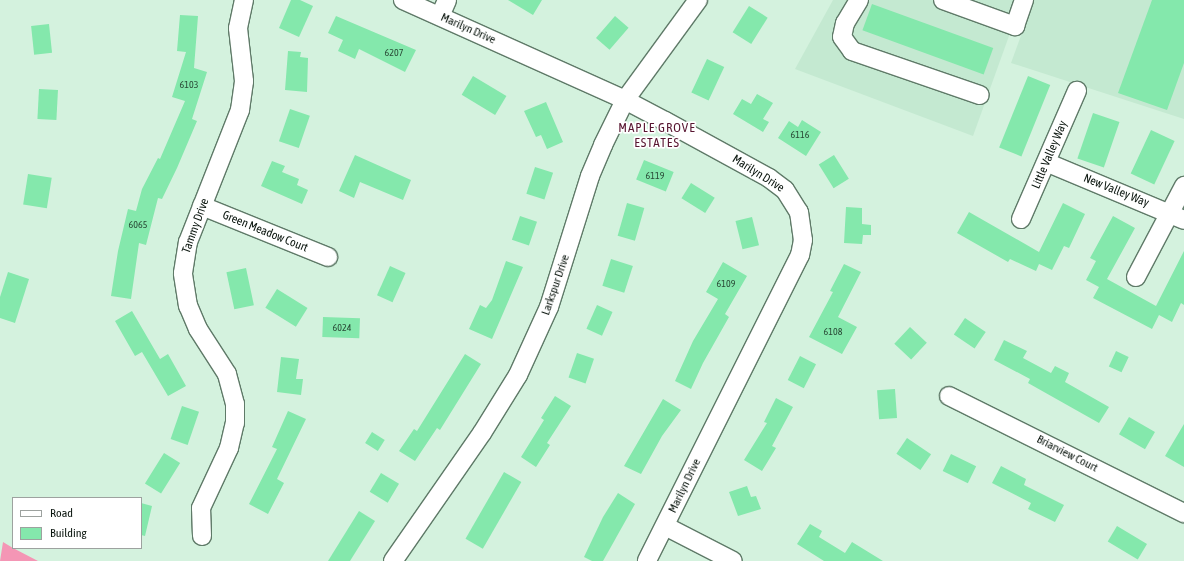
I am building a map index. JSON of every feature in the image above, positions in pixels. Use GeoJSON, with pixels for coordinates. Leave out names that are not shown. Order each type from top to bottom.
{"type":"FeatureCollection","features":[{"type":"Feature","properties":{"kind":"street","name":"Tammy Drive"},"geometry":{"type":"LineString","coordinates":[[202,536],[203,500],[229,448],[235,423],[235,404],[227,374],[194,321],[184,289],[185,254],[202,206],[240,110],[244,80],[238,28],[244,0]]}},
{"type":"Feature","properties":{"kind":"street","name":"Marilyn Drive"},"geometry":{"type":"LineString","coordinates":[[403,0],[626,100],[769,178],[793,199],[803,224],[800,255],[647,561]]}},
{"type":"Feature","properties":{"kind":"street"},"geometry":{"type":"LineString","coordinates":[[440,16],[447,0]]}},
{"type":"Feature","properties":{"kind":"street","name":"Larkspur Drive"},"geometry":{"type":"LineString","coordinates":[[393,561],[482,433],[518,375],[552,299],[590,176],[626,100],[698,0]]}},
{"type":"Feature","properties":{"kind":"street"},"geometry":{"type":"LineString","coordinates":[[859,0],[845,23],[842,37],[852,51],[980,95]]}},
{"type":"Feature","properties":{"kind":"street"},"geometry":{"type":"LineString","coordinates":[[943,0],[1015,26],[1024,0]]}},
{"type":"Feature","properties":{"kind":"street","name":"Little Valley Way"},"geometry":{"type":"LineString","coordinates":[[1021,219],[1048,163],[1077,91]]}},
{"type":"Feature","properties":{"kind":"street","name":"New Valley Way"},"geometry":{"type":"LineString","coordinates":[[1048,163],[1177,216]]}},
{"type":"Feature","properties":{"kind":"street"},"geometry":{"type":"LineString","coordinates":[[1136,277],[1177,216],[1184,186]]}},
{"type":"Feature","properties":{"kind":"street","name":"Green Meadow Court"},"geometry":{"type":"LineString","coordinates":[[202,206],[328,257]]}},
{"type":"Feature","properties":{"kind":"street","name":"Briarview Court"},"geometry":{"type":"LineString","coordinates":[[949,396],[1184,513]]}},
{"type":"Feature","properties":{"kind":"street"},"geometry":{"type":"LineString","coordinates":[[665,526],[733,561]]}},
{"type":"Feature","properties":{"kind":"shaded area"},"geometry":{"type":"Polygon","coordinates":[[[833,0],[1022,0],[973,136],[795,69],[833,0]]]}},
{"type":"Feature","properties":{"kind":"shaded area"},"geometry":{"type":"Polygon","coordinates":[[[1034,0],[1184,0],[1184,119],[1011,63],[1034,0]]]}},
{"type":"Feature","properties":{"kind":"shaded area"},"geometry":{"type":"Polygon","coordinates":[[[3,542],[12,547],[12,549],[15,549],[38,561],[0,561],[3,542]]]}},
{"type":"Feature","properties":{"kind":"building"},"geometry":{"type":"Polygon","coordinates":[[[291,0],[300,0],[313,6],[299,37],[279,28],[291,0]]]}},
{"type":"Feature","properties":{"kind":"building"},"geometry":{"type":"Polygon","coordinates":[[[508,0],[542,0],[533,15],[508,0]]]}},
{"type":"Feature","properties":{"kind":"building"},"geometry":{"type":"Polygon","coordinates":[[[1152,0],[1184,0],[1184,63],[1167,110],[1118,93],[1152,0]]]}},
{"type":"Feature","properties":{"kind":"building"},"geometry":{"type":"Polygon","coordinates":[[[872,4],[993,48],[984,74],[862,30],[872,4]]]}},
{"type":"Feature","properties":{"kind":"building"},"geometry":{"type":"Polygon","coordinates":[[[749,6],[768,18],[751,44],[733,32],[749,6]]]}},
{"type":"Feature","properties":{"kind":"building"},"geometry":{"type":"Polygon","coordinates":[[[180,15],[198,16],[194,68],[207,72],[192,119],[197,121],[162,199],[158,198],[146,245],[139,243],[131,299],[111,296],[118,251],[128,209],[136,211],[142,189],[158,158],[160,159],[185,101],[172,97],[186,52],[177,51],[180,15]]]}},
{"type":"Feature","properties":{"kind":"building"},"geometry":{"type":"Polygon","coordinates":[[[336,16],[416,50],[405,72],[359,49],[355,59],[338,51],[343,40],[328,33],[336,16]]]}},
{"type":"Feature","properties":{"kind":"building"},"geometry":{"type":"Polygon","coordinates":[[[615,16],[629,28],[610,50],[596,38],[615,16]]]}},
{"type":"Feature","properties":{"kind":"building"},"geometry":{"type":"Polygon","coordinates":[[[49,24],[52,53],[34,55],[31,26],[49,24]]]}},
{"type":"Feature","properties":{"kind":"building"},"geometry":{"type":"Polygon","coordinates":[[[288,51],[301,52],[300,57],[308,58],[307,92],[285,90],[288,51]]]}},
{"type":"Feature","properties":{"kind":"building"},"geometry":{"type":"Polygon","coordinates":[[[707,59],[724,67],[709,101],[691,93],[707,59]]]}},
{"type":"Feature","properties":{"kind":"building"},"geometry":{"type":"Polygon","coordinates":[[[473,76],[506,96],[495,115],[462,95],[473,76]]]}},
{"type":"Feature","properties":{"kind":"building"},"geometry":{"type":"Polygon","coordinates":[[[1028,76],[1050,85],[1021,156],[999,147],[1028,76]]]}},
{"type":"Feature","properties":{"kind":"building"},"geometry":{"type":"Polygon","coordinates":[[[39,89],[58,90],[56,120],[37,119],[39,89]]]}},
{"type":"Feature","properties":{"kind":"building"},"geometry":{"type":"Polygon","coordinates":[[[757,94],[773,103],[763,119],[769,122],[763,132],[733,114],[742,99],[751,104],[757,94]]]}},
{"type":"Feature","properties":{"kind":"building"},"geometry":{"type":"Polygon","coordinates":[[[546,102],[563,142],[547,149],[541,135],[536,137],[524,111],[546,102]]]}},
{"type":"Feature","properties":{"kind":"building"},"geometry":{"type":"Polygon","coordinates":[[[290,109],[310,116],[299,148],[279,141],[290,109]]]}},
{"type":"Feature","properties":{"kind":"building"},"geometry":{"type":"Polygon","coordinates":[[[1093,113],[1119,122],[1104,168],[1077,158],[1093,113]]]}},
{"type":"Feature","properties":{"kind":"building"},"geometry":{"type":"Polygon","coordinates":[[[802,120],[821,132],[806,156],[778,138],[789,121],[798,127],[802,120]]]}},
{"type":"Feature","properties":{"kind":"building"},"geometry":{"type":"Polygon","coordinates":[[[1151,130],[1175,141],[1154,184],[1131,174],[1151,130]]]}},
{"type":"Feature","properties":{"kind":"building"},"geometry":{"type":"Polygon","coordinates":[[[355,155],[411,180],[403,200],[360,182],[354,198],[339,191],[355,155]]]}},
{"type":"Feature","properties":{"kind":"building"},"geometry":{"type":"Polygon","coordinates":[[[834,155],[849,179],[834,188],[819,165],[834,155]]]}},
{"type":"Feature","properties":{"kind":"building"},"geometry":{"type":"Polygon","coordinates":[[[644,160],[674,172],[666,191],[636,179],[644,160]]]}},
{"type":"Feature","properties":{"kind":"building"},"geometry":{"type":"Polygon","coordinates":[[[272,161],[285,166],[282,172],[299,179],[297,185],[308,190],[302,204],[261,186],[272,161]]]}},
{"type":"Feature","properties":{"kind":"building"},"geometry":{"type":"Polygon","coordinates":[[[535,167],[553,173],[544,200],[526,194],[535,167]]]}},
{"type":"Feature","properties":{"kind":"building"},"geometry":{"type":"Polygon","coordinates":[[[28,174],[52,178],[47,208],[23,205],[28,174]]]}},
{"type":"Feature","properties":{"kind":"building"},"geometry":{"type":"Polygon","coordinates":[[[691,183],[715,198],[705,213],[681,198],[691,183]]]}},
{"type":"Feature","properties":{"kind":"building"},"geometry":{"type":"Polygon","coordinates":[[[627,203],[644,208],[635,241],[618,236],[627,203]]]}},
{"type":"Feature","properties":{"kind":"building"},"geometry":{"type":"Polygon","coordinates":[[[1063,203],[1085,214],[1069,248],[1064,246],[1052,270],[1039,264],[1036,271],[1010,259],[1008,262],[957,233],[969,212],[1039,252],[1063,203]]]}},
{"type":"Feature","properties":{"kind":"building"},"geometry":{"type":"Polygon","coordinates":[[[846,207],[862,208],[862,224],[871,225],[871,235],[863,235],[862,244],[844,243],[846,207]]]}},
{"type":"Feature","properties":{"kind":"building"},"geometry":{"type":"Polygon","coordinates":[[[520,216],[537,222],[529,245],[512,240],[520,216]]]}},
{"type":"Feature","properties":{"kind":"building"},"geometry":{"type":"Polygon","coordinates":[[[1113,216],[1135,228],[1107,279],[1156,306],[1184,251],[1184,305],[1181,303],[1172,322],[1159,315],[1152,329],[1093,298],[1099,287],[1086,280],[1096,261],[1090,258],[1113,216]]]}},
{"type":"Feature","properties":{"kind":"building"},"geometry":{"type":"Polygon","coordinates":[[[752,217],[759,245],[743,249],[736,221],[752,217]]]}},
{"type":"Feature","properties":{"kind":"building"},"geometry":{"type":"Polygon","coordinates":[[[611,259],[633,266],[624,293],[602,286],[611,259]]]}},
{"type":"Feature","properties":{"kind":"building"},"geometry":{"type":"Polygon","coordinates":[[[506,261],[523,267],[492,339],[469,329],[480,305],[486,308],[492,300],[506,261]]]}},
{"type":"Feature","properties":{"kind":"building"},"geometry":{"type":"Polygon","coordinates":[[[723,262],[747,276],[725,314],[729,317],[703,363],[691,389],[675,381],[693,341],[718,299],[706,292],[723,262]]]}},
{"type":"Feature","properties":{"kind":"building"},"geometry":{"type":"Polygon","coordinates":[[[844,264],[861,272],[838,317],[857,327],[842,354],[809,337],[833,292],[830,291],[844,264]]]}},
{"type":"Feature","properties":{"kind":"building"},"geometry":{"type":"Polygon","coordinates":[[[390,266],[406,273],[393,302],[377,295],[390,266]]]}},
{"type":"Feature","properties":{"kind":"building"},"geometry":{"type":"Polygon","coordinates":[[[246,268],[254,305],[234,309],[226,272],[246,268]]]}},
{"type":"Feature","properties":{"kind":"building"},"geometry":{"type":"Polygon","coordinates":[[[8,272],[29,279],[15,323],[0,318],[0,297],[8,272]]]}},
{"type":"Feature","properties":{"kind":"building"},"geometry":{"type":"Polygon","coordinates":[[[277,289],[308,308],[296,327],[265,308],[277,289]]]}},
{"type":"Feature","properties":{"kind":"building"},"geometry":{"type":"Polygon","coordinates":[[[597,305],[613,312],[602,336],[586,329],[597,305]]]}},
{"type":"Feature","properties":{"kind":"building"},"geometry":{"type":"Polygon","coordinates":[[[132,311],[160,359],[168,354],[186,386],[168,396],[142,352],[135,356],[115,321],[132,311]]]}},
{"type":"Feature","properties":{"kind":"building"},"geometry":{"type":"Polygon","coordinates":[[[323,317],[360,318],[359,338],[322,337],[323,317]]]}},
{"type":"Feature","properties":{"kind":"building"},"geometry":{"type":"Polygon","coordinates":[[[965,318],[986,332],[975,349],[954,335],[965,318]]]}},
{"type":"Feature","properties":{"kind":"building"},"geometry":{"type":"Polygon","coordinates":[[[910,327],[927,343],[911,360],[894,344],[910,327]]]}},
{"type":"Feature","properties":{"kind":"building"},"geometry":{"type":"Polygon","coordinates":[[[1004,340],[1027,351],[1023,358],[1051,373],[1055,366],[1069,373],[1065,382],[1109,407],[1099,423],[1028,383],[1030,379],[994,360],[1004,340]]]}},
{"type":"Feature","properties":{"kind":"building"},"geometry":{"type":"Polygon","coordinates":[[[1116,351],[1129,357],[1122,372],[1109,366],[1116,351]]]}},
{"type":"Feature","properties":{"kind":"building"},"geometry":{"type":"Polygon","coordinates":[[[577,353],[594,359],[586,383],[569,378],[577,353]]]}},
{"type":"Feature","properties":{"kind":"building"},"geometry":{"type":"Polygon","coordinates":[[[465,354],[481,364],[440,430],[437,428],[415,461],[399,451],[414,429],[417,431],[465,354]]]}},
{"type":"Feature","properties":{"kind":"building"},"geometry":{"type":"Polygon","coordinates":[[[800,356],[816,364],[804,388],[788,380],[800,356]]]}},
{"type":"Feature","properties":{"kind":"building"},"geometry":{"type":"Polygon","coordinates":[[[281,357],[299,359],[296,379],[303,379],[301,395],[277,392],[281,357]]]}},
{"type":"Feature","properties":{"kind":"building"},"geometry":{"type":"Polygon","coordinates":[[[895,389],[897,418],[879,419],[877,390],[895,389]]]}},
{"type":"Feature","properties":{"kind":"building"},"geometry":{"type":"Polygon","coordinates":[[[555,396],[571,406],[547,443],[550,445],[536,467],[521,457],[544,420],[541,418],[555,396]]]}},
{"type":"Feature","properties":{"kind":"building"},"geometry":{"type":"Polygon","coordinates":[[[776,398],[793,407],[772,446],[776,448],[762,471],[744,460],[767,423],[764,422],[776,398]]]}},
{"type":"Feature","properties":{"kind":"building"},"geometry":{"type":"Polygon","coordinates":[[[663,399],[681,410],[662,436],[641,474],[624,466],[663,399]]]}},
{"type":"Feature","properties":{"kind":"building"},"geometry":{"type":"Polygon","coordinates":[[[182,406],[199,412],[188,445],[171,439],[182,406]]]}},
{"type":"Feature","properties":{"kind":"building"},"geometry":{"type":"Polygon","coordinates":[[[288,411],[306,419],[277,479],[284,483],[268,514],[249,504],[277,449],[272,447],[288,411]]]}},
{"type":"Feature","properties":{"kind":"building"},"geometry":{"type":"Polygon","coordinates":[[[1129,417],[1155,432],[1145,449],[1119,434],[1129,417]]]}},
{"type":"Feature","properties":{"kind":"building"},"geometry":{"type":"Polygon","coordinates":[[[1184,424],[1184,467],[1165,456],[1184,424]]]}},
{"type":"Feature","properties":{"kind":"building"},"geometry":{"type":"Polygon","coordinates":[[[372,432],[385,440],[378,451],[365,443],[372,432]]]}},
{"type":"Feature","properties":{"kind":"building"},"geometry":{"type":"Polygon","coordinates":[[[907,438],[931,454],[920,470],[896,454],[907,438]]]}},
{"type":"Feature","properties":{"kind":"building"},"geometry":{"type":"Polygon","coordinates":[[[164,453],[180,463],[161,494],[145,484],[164,453]]]}},
{"type":"Feature","properties":{"kind":"building"},"geometry":{"type":"Polygon","coordinates":[[[951,454],[976,466],[968,483],[943,471],[951,454]]]}},
{"type":"Feature","properties":{"kind":"building"},"geometry":{"type":"Polygon","coordinates":[[[1001,466],[1026,479],[1024,485],[1064,505],[1055,522],[1028,509],[1031,503],[992,483],[1001,466]]]}},
{"type":"Feature","properties":{"kind":"building"},"geometry":{"type":"Polygon","coordinates":[[[504,472],[521,482],[483,549],[466,539],[504,472]]]}},
{"type":"Feature","properties":{"kind":"building"},"geometry":{"type":"Polygon","coordinates":[[[381,473],[399,484],[388,503],[370,492],[381,473]]]}},
{"type":"Feature","properties":{"kind":"building"},"geometry":{"type":"Polygon","coordinates":[[[747,486],[751,497],[756,496],[761,509],[738,516],[729,492],[747,486]]]}},
{"type":"Feature","properties":{"kind":"building"},"geometry":{"type":"Polygon","coordinates":[[[618,493],[635,504],[603,561],[592,561],[584,557],[603,517],[618,493]]]}},
{"type":"Feature","properties":{"kind":"building"},"geometry":{"type":"Polygon","coordinates":[[[142,503],[152,506],[145,536],[142,535],[142,503]]]}},
{"type":"Feature","properties":{"kind":"building"},"geometry":{"type":"Polygon","coordinates":[[[359,511],[375,521],[350,561],[328,561],[359,511]]]}},
{"type":"Feature","properties":{"kind":"building"},"geometry":{"type":"Polygon","coordinates":[[[810,524],[822,531],[819,537],[845,553],[852,542],[883,561],[824,561],[797,544],[810,524]]]}},
{"type":"Feature","properties":{"kind":"building"},"geometry":{"type":"Polygon","coordinates":[[[1117,526],[1147,544],[1138,559],[1108,541],[1117,526]]]}},
{"type":"Feature","properties":{"kind":"district","name":"MAPLE GROVE ESTATES"},"geometry":{"type":"Point","coordinates":[657,136]}}]}
